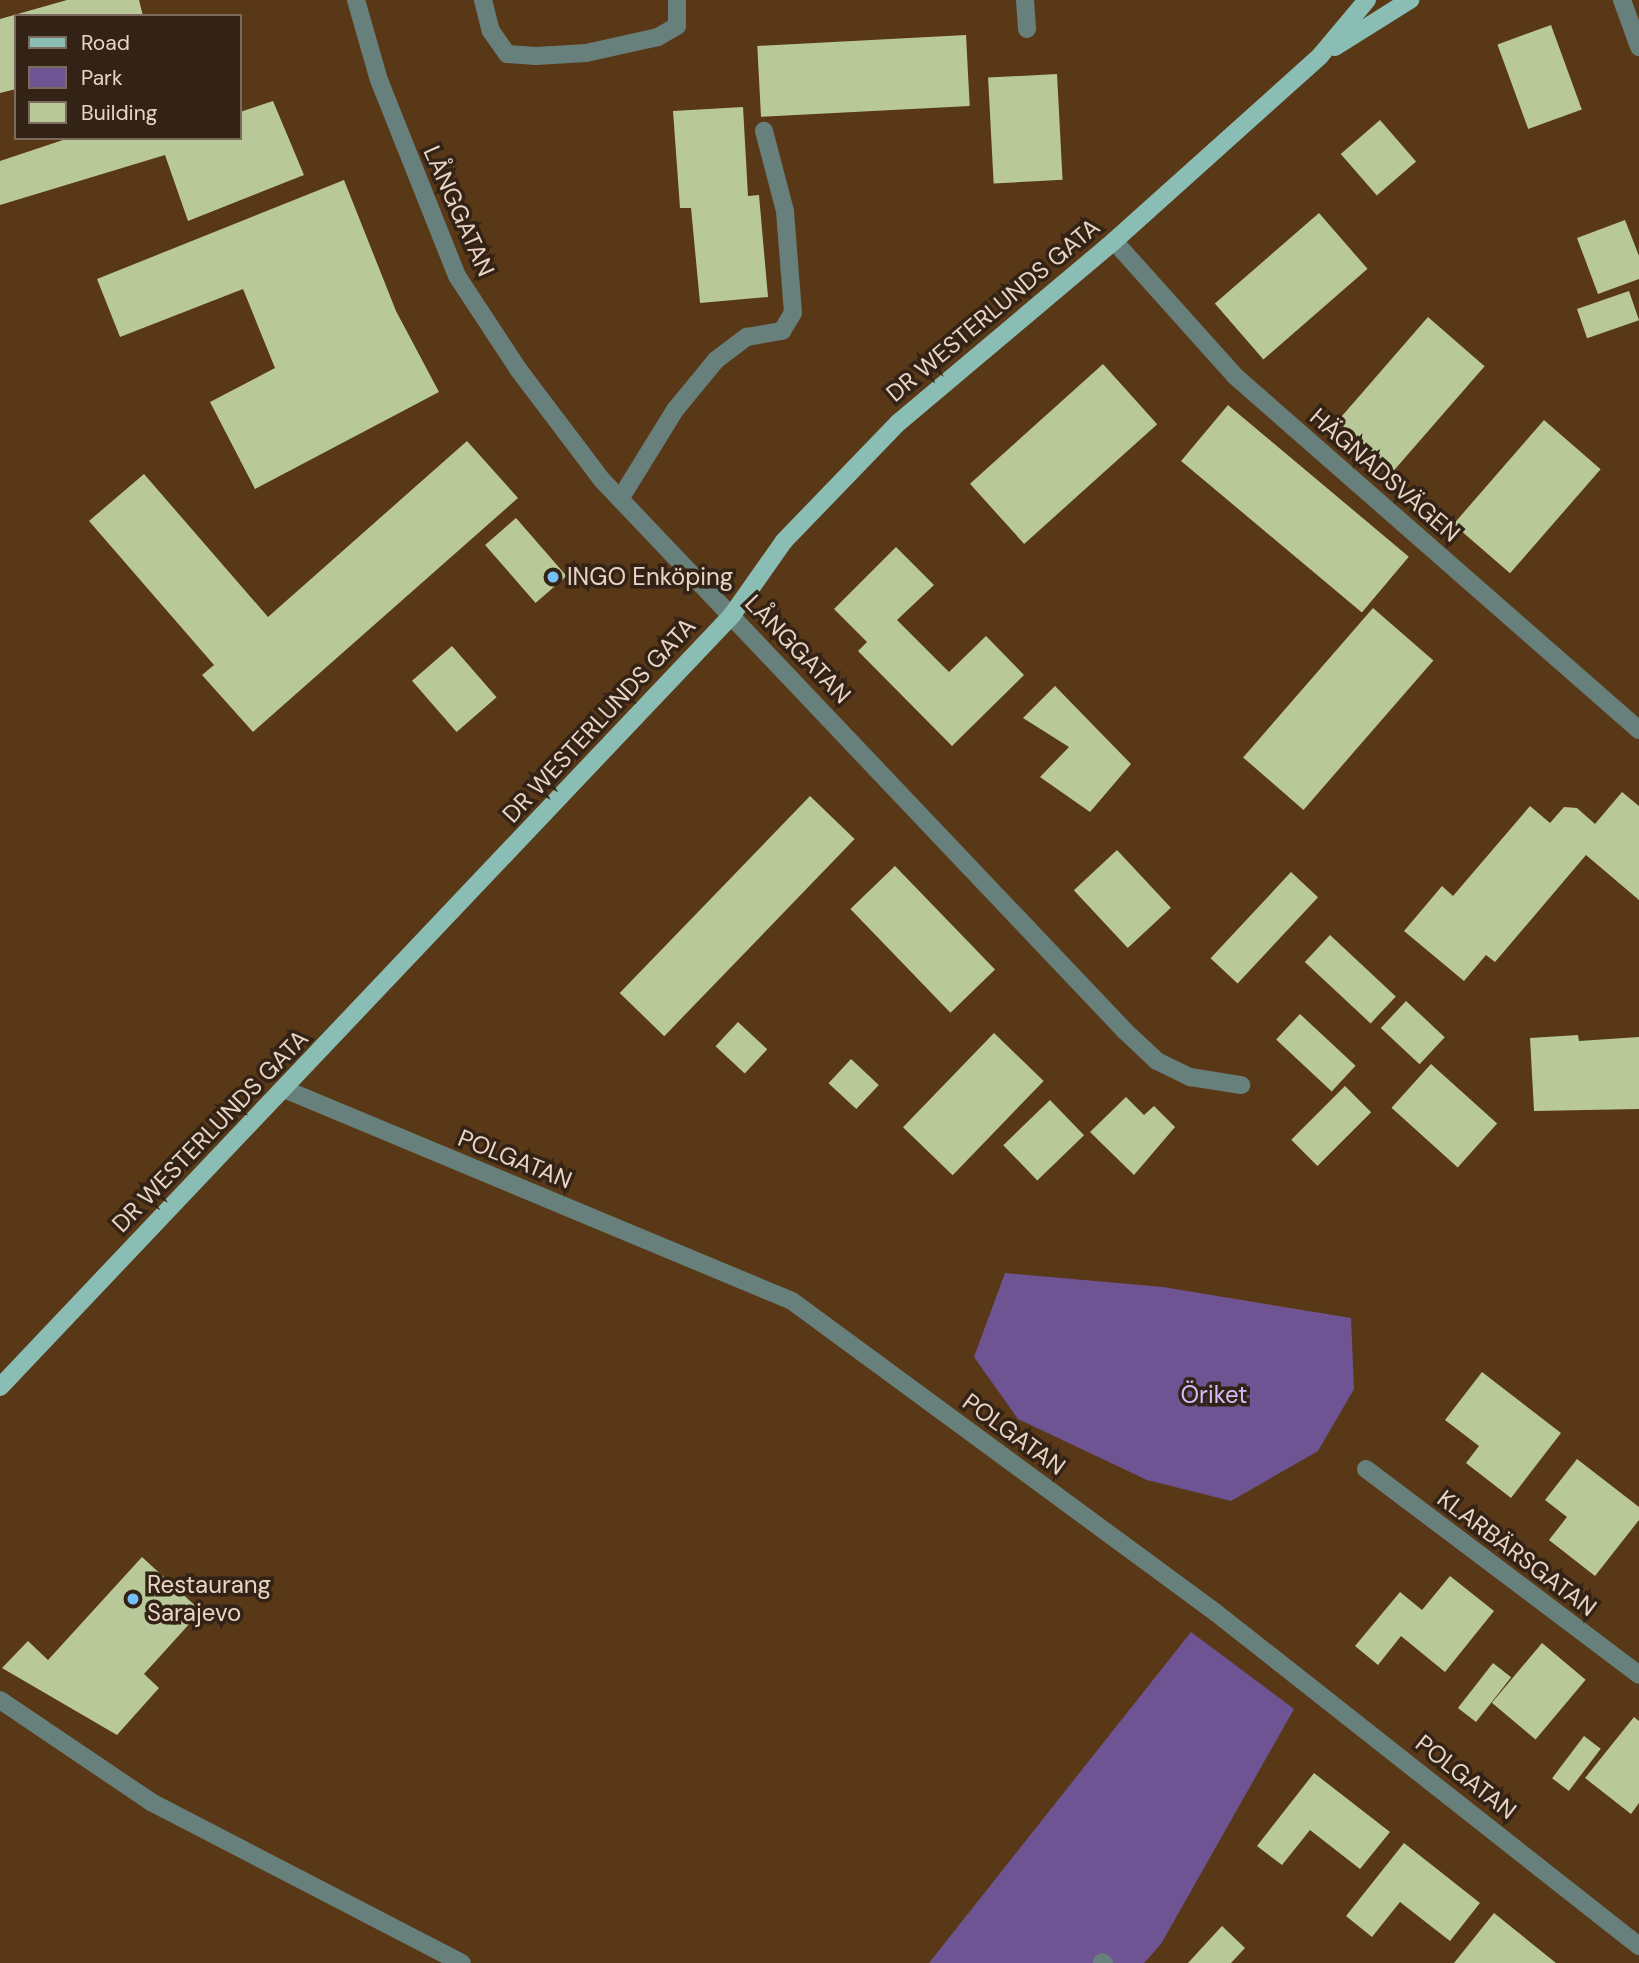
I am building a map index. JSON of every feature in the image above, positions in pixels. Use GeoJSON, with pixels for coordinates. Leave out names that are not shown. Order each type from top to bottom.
{"type":"FeatureCollection","features":[{"type":"Feature","properties":{"kind":"main road","name":"DR WESTERLUNDS GATA"},"geometry":{"type":"LineString","coordinates":[[0,1387],[732,615],[783,541],[898,423],[1114,241],[1320,56],[1367,0]]}},
{"type":"Feature","properties":{"kind":"main road","name":"DR WESTERLUNDS GATA"},"geometry":{"type":"LineString","coordinates":[[1320,56],[1410,0]]}},
{"type":"Feature","properties":{"kind":"street","name":"LÅNGGATAN"},"geometry":{"type":"LineString","coordinates":[[356,0],[379,80],[457,276],[518,369],[620,499],[1125,1031],[1157,1061],[1190,1077],[1241,1085]]}},
{"type":"Feature","properties":{"kind":"street"},"geometry":{"type":"LineString","coordinates":[[483,0],[491,31],[507,54],[586,53],[658,37],[677,26],[677,0]]}},
{"type":"Feature","properties":{"kind":"street"},"geometry":{"type":"LineString","coordinates":[[1025,0],[1027,29]]}},
{"type":"Feature","properties":{"kind":"street"},"geometry":{"type":"LineString","coordinates":[[1621,3],[1639,47]]}},
{"type":"Feature","properties":{"kind":"street"},"geometry":{"type":"LineString","coordinates":[[620,499],[675,410],[716,360],[747,337],[782,331],[793,313],[792,271],[785,211],[764,131]]}},
{"type":"Feature","properties":{"kind":"street","name":"HÄGNADSVÄGEN"},"geometry":{"type":"LineString","coordinates":[[1114,241],[1235,376],[1639,730]]}},
{"type":"Feature","properties":{"kind":"street","name":"POLGATAN"},"geometry":{"type":"LineString","coordinates":[[284,1090],[792,1301],[1216,1612],[1639,1946]]}},
{"type":"Feature","properties":{"kind":"street","name":"KLARBÄRSGATAN"},"geometry":{"type":"LineString","coordinates":[[1366,1469],[1639,1675]]}},
{"type":"Feature","properties":{"kind":"street"},"geometry":{"type":"LineString","coordinates":[[0,1700],[151,1802],[462,1963]]}},
{"type":"Feature","properties":{"kind":"street"},"geometry":{"type":"LineString","coordinates":[[1636,1963],[1639,1958]]}},
{"type":"Feature","properties":{"kind":"green space","name":"Öriket"},"geometry":{"type":"Polygon","coordinates":[[[1005,1273],[1163,1287],[1351,1318],[1354,1389],[1318,1451],[1231,1501],[1147,1480],[1018,1419],[974,1357],[1005,1273]]]}},
{"type":"Feature","properties":{"kind":"green space"},"geometry":{"type":"Polygon","coordinates":[[[1191,1632],[1294,1709],[1161,1944],[1144,1963],[929,1963],[1191,1632]]]}},
{"type":"Feature","properties":{"kind":"building"},"geometry":{"type":"Polygon","coordinates":[[[67,0],[139,0],[142,14],[18,14],[67,0]]]}},
{"type":"Feature","properties":{"kind":"building"},"geometry":{"type":"Polygon","coordinates":[[[14,15],[14,90],[0,93],[0,19],[14,15]]]}},
{"type":"Feature","properties":{"kind":"building"},"geometry":{"type":"Polygon","coordinates":[[[1551,25],[1582,110],[1528,129],[1497,44],[1551,25]]]}},
{"type":"Feature","properties":{"kind":"building"},"geometry":{"type":"Polygon","coordinates":[[[966,35],[970,106],[761,117],[757,46],[966,35]]]}},
{"type":"Feature","properties":{"kind":"building"},"geometry":{"type":"Polygon","coordinates":[[[1057,74],[1063,180],[994,183],[988,78],[1057,74]]]}},
{"type":"Feature","properties":{"kind":"building"},"geometry":{"type":"Polygon","coordinates":[[[273,101],[304,175],[188,221],[165,155],[0,205],[0,161],[63,140],[242,140],[242,111],[273,101]]]}},
{"type":"Feature","properties":{"kind":"building"},"geometry":{"type":"Polygon","coordinates":[[[743,107],[748,196],[759,195],[768,297],[700,303],[691,208],[680,208],[673,111],[743,107]]]}},
{"type":"Feature","properties":{"kind":"building"},"geometry":{"type":"Polygon","coordinates":[[[1380,120],[1416,162],[1377,196],[1341,154],[1380,120]]]}},
{"type":"Feature","properties":{"kind":"building"},"geometry":{"type":"Polygon","coordinates":[[[344,180],[396,311],[439,392],[255,489],[210,402],[275,368],[243,289],[120,337],[97,279],[344,180]]]}},
{"type":"Feature","properties":{"kind":"building"},"geometry":{"type":"Polygon","coordinates":[[[1319,213],[1368,269],[1263,359],[1215,304],[1319,213]]]}},
{"type":"Feature","properties":{"kind":"building"},"geometry":{"type":"Polygon","coordinates":[[[1625,220],[1639,256],[1639,279],[1598,294],[1577,238],[1625,220]]]}},
{"type":"Feature","properties":{"kind":"building"},"geometry":{"type":"Polygon","coordinates":[[[1629,291],[1639,320],[1587,338],[1577,309],[1629,291]]]}},
{"type":"Feature","properties":{"kind":"building"},"geometry":{"type":"Polygon","coordinates":[[[1428,317],[1485,366],[1394,470],[1337,421],[1428,317]]]}},
{"type":"Feature","properties":{"kind":"building"},"geometry":{"type":"Polygon","coordinates":[[[1103,364],[1157,424],[1024,544],[970,484],[1103,364]]]}},
{"type":"Feature","properties":{"kind":"building"},"geometry":{"type":"Polygon","coordinates":[[[1228,405],[1409,557],[1362,613],[1181,461],[1228,405]]]}},
{"type":"Feature","properties":{"kind":"building"},"geometry":{"type":"Polygon","coordinates":[[[1544,420],[1601,469],[1510,573],[1453,524],[1544,420]]]}},
{"type":"Feature","properties":{"kind":"building"},"geometry":{"type":"Polygon","coordinates":[[[467,441],[518,498],[253,732],[202,675],[214,665],[89,521],[144,474],[268,617],[467,441]]]}},
{"type":"Feature","properties":{"kind":"building"},"geometry":{"type":"Polygon","coordinates":[[[516,518],[567,576],[536,603],[485,545],[516,518]]]}},
{"type":"Feature","properties":{"kind":"building"},"geometry":{"type":"Polygon","coordinates":[[[896,547],[934,585],[897,620],[949,672],[986,636],[1024,675],[952,746],[858,651],[867,642],[834,609],[896,547]]]}},
{"type":"Feature","properties":{"kind":"building"},"geometry":{"type":"Polygon","coordinates":[[[1373,608],[1433,660],[1303,810],[1243,757],[1373,608]]]}},
{"type":"Feature","properties":{"kind":"building"},"geometry":{"type":"Polygon","coordinates":[[[452,646],[497,697],[457,732],[412,681],[452,646]]]}},
{"type":"Feature","properties":{"kind":"building"},"geometry":{"type":"Polygon","coordinates":[[[1055,686],[1131,764],[1090,812],[1040,777],[1069,747],[1023,718],[1055,686]]]}},
{"type":"Feature","properties":{"kind":"building"},"geometry":{"type":"Polygon","coordinates":[[[1622,792],[1639,806],[1639,900],[1586,855],[1495,962],[1486,955],[1464,981],[1404,931],[1442,886],[1453,896],[1530,806],[1550,823],[1564,807],[1577,808],[1595,824],[1622,792]]]}},
{"type":"Feature","properties":{"kind":"building"},"geometry":{"type":"Polygon","coordinates":[[[810,796],[855,839],[664,1036],[620,993],[810,796]]]}},
{"type":"Feature","properties":{"kind":"building"},"geometry":{"type":"Polygon","coordinates":[[[1117,850],[1171,908],[1128,948],[1074,890],[1117,850]]]}},
{"type":"Feature","properties":{"kind":"building"},"geometry":{"type":"Polygon","coordinates":[[[895,866],[995,970],[950,1013],[850,909],[895,866]]]}},
{"type":"Feature","properties":{"kind":"building"},"geometry":{"type":"Polygon","coordinates":[[[1291,872],[1318,897],[1238,984],[1211,958],[1291,872]]]}},
{"type":"Feature","properties":{"kind":"building"},"geometry":{"type":"Polygon","coordinates":[[[1330,935],[1396,996],[1371,1023],[1305,962],[1330,935]]]}},
{"type":"Feature","properties":{"kind":"building"},"geometry":{"type":"Polygon","coordinates":[[[1406,1001],[1445,1037],[1420,1064],[1381,1028],[1406,1001]]]}},
{"type":"Feature","properties":{"kind":"building"},"geometry":{"type":"Polygon","coordinates":[[[1300,1014],[1356,1066],[1332,1091],[1276,1040],[1300,1014]]]}},
{"type":"Feature","properties":{"kind":"building"},"geometry":{"type":"Polygon","coordinates":[[[738,1022],[767,1049],[745,1073],[715,1046],[738,1022]]]}},
{"type":"Feature","properties":{"kind":"building"},"geometry":{"type":"Polygon","coordinates":[[[994,1033],[1044,1081],[953,1175],[903,1127],[994,1033]]]}},
{"type":"Feature","properties":{"kind":"building"},"geometry":{"type":"Polygon","coordinates":[[[1578,1035],[1579,1041],[1639,1037],[1639,1109],[1534,1111],[1530,1038],[1578,1035]]]}},
{"type":"Feature","properties":{"kind":"building"},"geometry":{"type":"Polygon","coordinates":[[[851,1059],[879,1085],[856,1109],[828,1083],[851,1059]]]}},
{"type":"Feature","properties":{"kind":"building"},"geometry":{"type":"Polygon","coordinates":[[[1431,1064],[1497,1124],[1458,1167],[1392,1108],[1431,1064]]]}},
{"type":"Feature","properties":{"kind":"building"},"geometry":{"type":"Polygon","coordinates":[[[1345,1086],[1371,1112],[1317,1166],[1291,1140],[1345,1086]]]}},
{"type":"Feature","properties":{"kind":"building"},"geometry":{"type":"Polygon","coordinates":[[[1126,1097],[1144,1115],[1154,1106],[1175,1127],[1134,1175],[1090,1132],[1126,1097]]]}},
{"type":"Feature","properties":{"kind":"building"},"geometry":{"type":"Polygon","coordinates":[[[1050,1100],[1084,1135],[1037,1180],[1003,1145],[1050,1100]]]}},
{"type":"Feature","properties":{"kind":"building"},"geometry":{"type":"Polygon","coordinates":[[[1482,1372],[1561,1433],[1511,1498],[1466,1463],[1479,1446],[1445,1420],[1482,1372]]]}},
{"type":"Feature","properties":{"kind":"building"},"geometry":{"type":"Polygon","coordinates":[[[1577,1459],[1639,1507],[1639,1520],[1595,1576],[1549,1540],[1567,1517],[1545,1500],[1577,1459]]]}},
{"type":"Feature","properties":{"kind":"building"},"geometry":{"type":"Polygon","coordinates":[[[142,1557],[201,1611],[144,1674],[159,1688],[117,1735],[2,1668],[28,1641],[48,1660],[142,1557]]]}},
{"type":"Feature","properties":{"kind":"building"},"geometry":{"type":"Polygon","coordinates":[[[1450,1576],[1494,1611],[1445,1672],[1401,1636],[1378,1665],[1355,1646],[1400,1592],[1422,1610],[1450,1576]]]}},
{"type":"Feature","properties":{"kind":"building"},"geometry":{"type":"Polygon","coordinates":[[[1542,1643],[1586,1680],[1536,1739],[1492,1703],[1542,1643]]]}},
{"type":"Feature","properties":{"kind":"building"},"geometry":{"type":"Polygon","coordinates":[[[1493,1663],[1511,1677],[1476,1722],[1458,1708],[1493,1663]]]}},
{"type":"Feature","properties":{"kind":"building"},"geometry":{"type":"Polygon","coordinates":[[[1634,1717],[1639,1721],[1639,1803],[1631,1814],[1585,1778],[1634,1717]]]}},
{"type":"Feature","properties":{"kind":"building"},"geometry":{"type":"Polygon","coordinates":[[[1584,1736],[1601,1749],[1569,1791],[1552,1778],[1584,1736]]]}},
{"type":"Feature","properties":{"kind":"building"},"geometry":{"type":"Polygon","coordinates":[[[1314,1773],[1390,1832],[1360,1869],[1310,1830],[1282,1865],[1257,1846],[1314,1773]]]}},
{"type":"Feature","properties":{"kind":"building"},"geometry":{"type":"Polygon","coordinates":[[[1404,1843],[1480,1903],[1450,1941],[1400,1902],[1372,1937],[1346,1916],[1404,1843]]]}},
{"type":"Feature","properties":{"kind":"building"},"geometry":{"type":"Polygon","coordinates":[[[1494,1913],[1556,1963],[1454,1963],[1494,1913]]]}},
{"type":"Feature","properties":{"kind":"building"},"geometry":{"type":"Polygon","coordinates":[[[1222,1926],[1245,1948],[1231,1963],[1188,1963],[1222,1926]]]}},
{"type":"Feature","properties":{"kind":"place","name":"INGO Enköping"},"geometry":{"type":"Point","coordinates":[553,577]}},
{"type":"Feature","properties":{"kind":"place","name":"Restaurang Sarajevo"},"geometry":{"type":"Point","coordinates":[133,1599]}}]}
